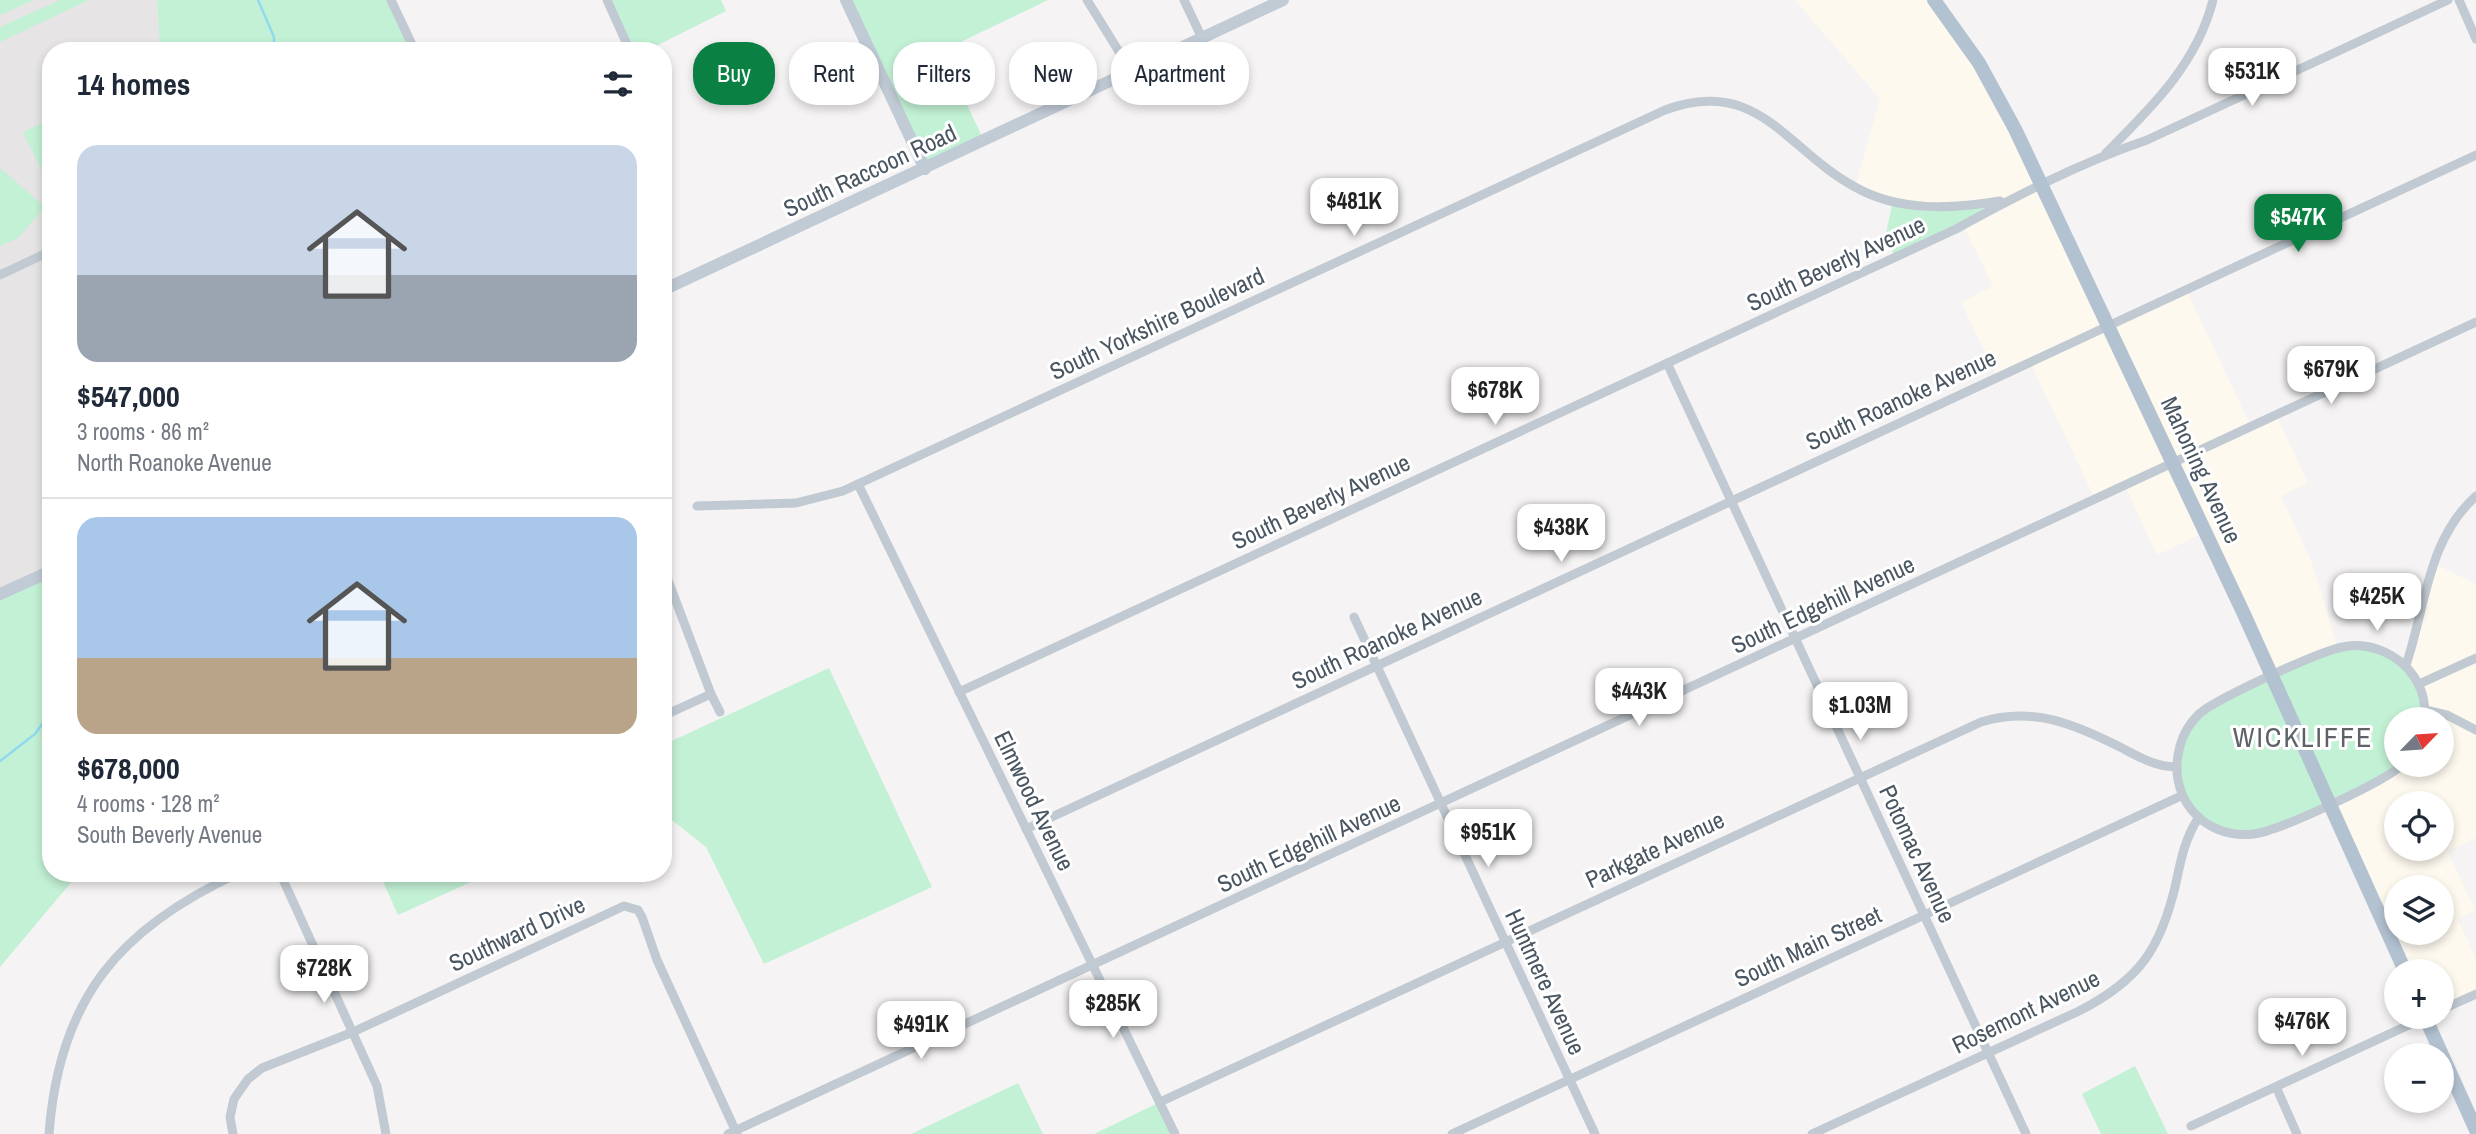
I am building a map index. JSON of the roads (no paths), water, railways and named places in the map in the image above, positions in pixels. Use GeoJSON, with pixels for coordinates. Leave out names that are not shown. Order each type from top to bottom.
{"type":"FeatureCollection","features":[{"type":"Feature","properties":{"kind":"main road","name":"Mahoning Avenue"},"geometry":{"type":"LineString","coordinates":[[1934,0],[1998,95],[2173,463],[2399,959]]}},
{"type":"Feature","properties":{"kind":"main road"},"geometry":{"type":"LineString","coordinates":[[2430,1029],[2476,1130]]}},
{"type":"Feature","properties":{"kind":"street"},"geometry":{"type":"LineString","coordinates":[[391,0],[411,42]]}},
{"type":"Feature","properties":{"kind":"street"},"geometry":{"type":"LineString","coordinates":[[607,0],[626,42]]}},
{"type":"Feature","properties":{"kind":"street"},"geometry":{"type":"LineString","coordinates":[[846,0],[925,169]]}},
{"type":"Feature","properties":{"kind":"street"},"geometry":{"type":"LineString","coordinates":[[1087,0],[1113,42]]}},
{"type":"Feature","properties":{"kind":"street"},"geometry":{"type":"LineString","coordinates":[[1184,0],[1202,38]]}},
{"type":"Feature","properties":{"kind":"street","name":"South Raccoon Road"},"geometry":{"type":"LineString","coordinates":[[1193,42],[1283,0]]}},
{"type":"Feature","properties":{"kind":"street"},"geometry":{"type":"LineString","coordinates":[[2105,154],[2157,102],[2178,75],[2200,38],[2213,0]]}},
{"type":"Feature","properties":{"kind":"street"},"geometry":{"type":"LineString","coordinates":[[2105,154],[2147,140],[2448,0]]}},
{"type":"Feature","properties":{"kind":"street"},"geometry":{"type":"LineString","coordinates":[[2459,0],[2476,39]]}},
{"type":"Feature","properties":{"kind":"street","name":"South Raccoon Road"},"geometry":{"type":"LineString","coordinates":[[672,286],[1111,81]]}},
{"type":"Feature","properties":{"kind":"street","name":"South Yorkshire Boulevard"},"geometry":{"type":"LineString","coordinates":[[696,506],[796,503],[829,496],[1682,104],[1719,101],[1757,113],[1847,183],[1884,199],[1936,207],[2006,200]]}},
{"type":"Feature","properties":{"kind":"street","name":"South Beverly Avenue"},"geometry":{"type":"LineString","coordinates":[[959,692],[1956,229],[2006,200],[2105,154]]}},
{"type":"Feature","properties":{"kind":"street","name":"South Roanoke Avenue"},"geometry":{"type":"LineString","coordinates":[[1026,829],[2476,155]]}},
{"type":"Feature","properties":{"kind":"street"},"geometry":{"type":"LineString","coordinates":[[0,275],[42,255]]}},
{"type":"Feature","properties":{"kind":"street","name":"South Edgehill Avenue"},"geometry":{"type":"LineString","coordinates":[[734,1133],[2476,323]]}},
{"type":"Feature","properties":{"kind":"street","name":"Potomac Avenue"},"geometry":{"type":"LineString","coordinates":[[1667,363],[2025,1134]]}},
{"type":"Feature","properties":{"kind":"street","name":"Elmwood Avenue"},"geometry":{"type":"LineString","coordinates":[[858,484],[1175,1134]]}},
{"type":"Feature","properties":{"kind":"street"},"geometry":{"type":"LineString","coordinates":[[2406,665],[2440,543],[2453,521],[2476,496]]}},
{"type":"Feature","properties":{"kind":"street"},"geometry":{"type":"LineString","coordinates":[[0,594],[42,575]]}},
{"type":"Feature","properties":{"kind":"street"},"geometry":{"type":"LineString","coordinates":[[672,591],[710,694],[720,712]]}},
{"type":"Feature","properties":{"kind":"street","name":"Huntmere Avenue"},"geometry":{"type":"LineString","coordinates":[[1354,617],[1595,1134]]}},
{"type":"Feature","properties":{"kind":"street"},"geometry":{"type":"LineString","coordinates":[[2384,777],[2277,827],[2253,834],[2229,832],[2199,817],[2181,796],[2175,767],[2182,740],[2199,714],[2331,649],[2349,645],[2376,649],[2406,665],[2419,684],[2424,707]]}},
{"type":"Feature","properties":{"kind":"street"},"geometry":{"type":"LineString","coordinates":[[2419,684],[2476,658]]}},
{"type":"Feature","properties":{"kind":"street"},"geometry":{"type":"LineString","coordinates":[[672,712],[710,694]]}},
{"type":"Feature","properties":{"kind":"street","name":"Parkgate Avenue"},"geometry":{"type":"LineString","coordinates":[[1160,1102],[1981,722],[2018,715],[2059,719],[2153,764],[2175,767]]}},
{"type":"Feature","properties":{"kind":"street"},"geometry":{"type":"LineString","coordinates":[[2454,719],[2476,730]]}},
{"type":"Feature","properties":{"kind":"street","name":"South Main Street"},"geometry":{"type":"LineString","coordinates":[[1452,1134],[2181,796]]}},
{"type":"Feature","properties":{"kind":"street","name":"Rosemont Avenue"},"geometry":{"type":"LineString","coordinates":[[1812,1134],[2103,999],[2135,974],[2164,929],[2187,835],[2199,817]]}},
{"type":"Feature","properties":{"kind":"street"},"geometry":{"type":"LineString","coordinates":[[49,1134],[51,1100],[67,1036],[79,1011],[107,968],[159,916],[221,882]]}},
{"type":"Feature","properties":{"kind":"street"},"geometry":{"type":"LineString","coordinates":[[285,882],[377,1086],[386,1134]]}},
{"type":"Feature","properties":{"kind":"street","name":"Southward Drive"},"geometry":{"type":"LineString","coordinates":[[233,1134],[230,1117],[234,1099],[256,1072],[353,1032],[589,924],[612,909],[632,907],[642,917],[657,960],[734,1133]]}},
{"type":"Feature","properties":{"kind":"street"},"geometry":{"type":"LineString","coordinates":[[2454,1004],[2476,994]]}},
{"type":"Feature","properties":{"kind":"street"},"geometry":{"type":"LineString","coordinates":[[2191,1126],[2399,1029]]}},
{"type":"Feature","properties":{"kind":"street"},"geometry":{"type":"LineString","coordinates":[[2276,1087],[2297,1134]]}},
{"type":"Feature","properties":{"kind":"waterway"},"geometry":{"type":"LineString","coordinates":[[258,0],[274,42]]}},
{"type":"Feature","properties":{"kind":"waterway"},"geometry":{"type":"LineString","coordinates":[[0,761],[35,734],[42,724]]}},
{"type":"Feature","properties":{"kind":"district","name":"WICKLIFFE"},"geometry":{"type":"Point","coordinates":[2303,737]}}]}
